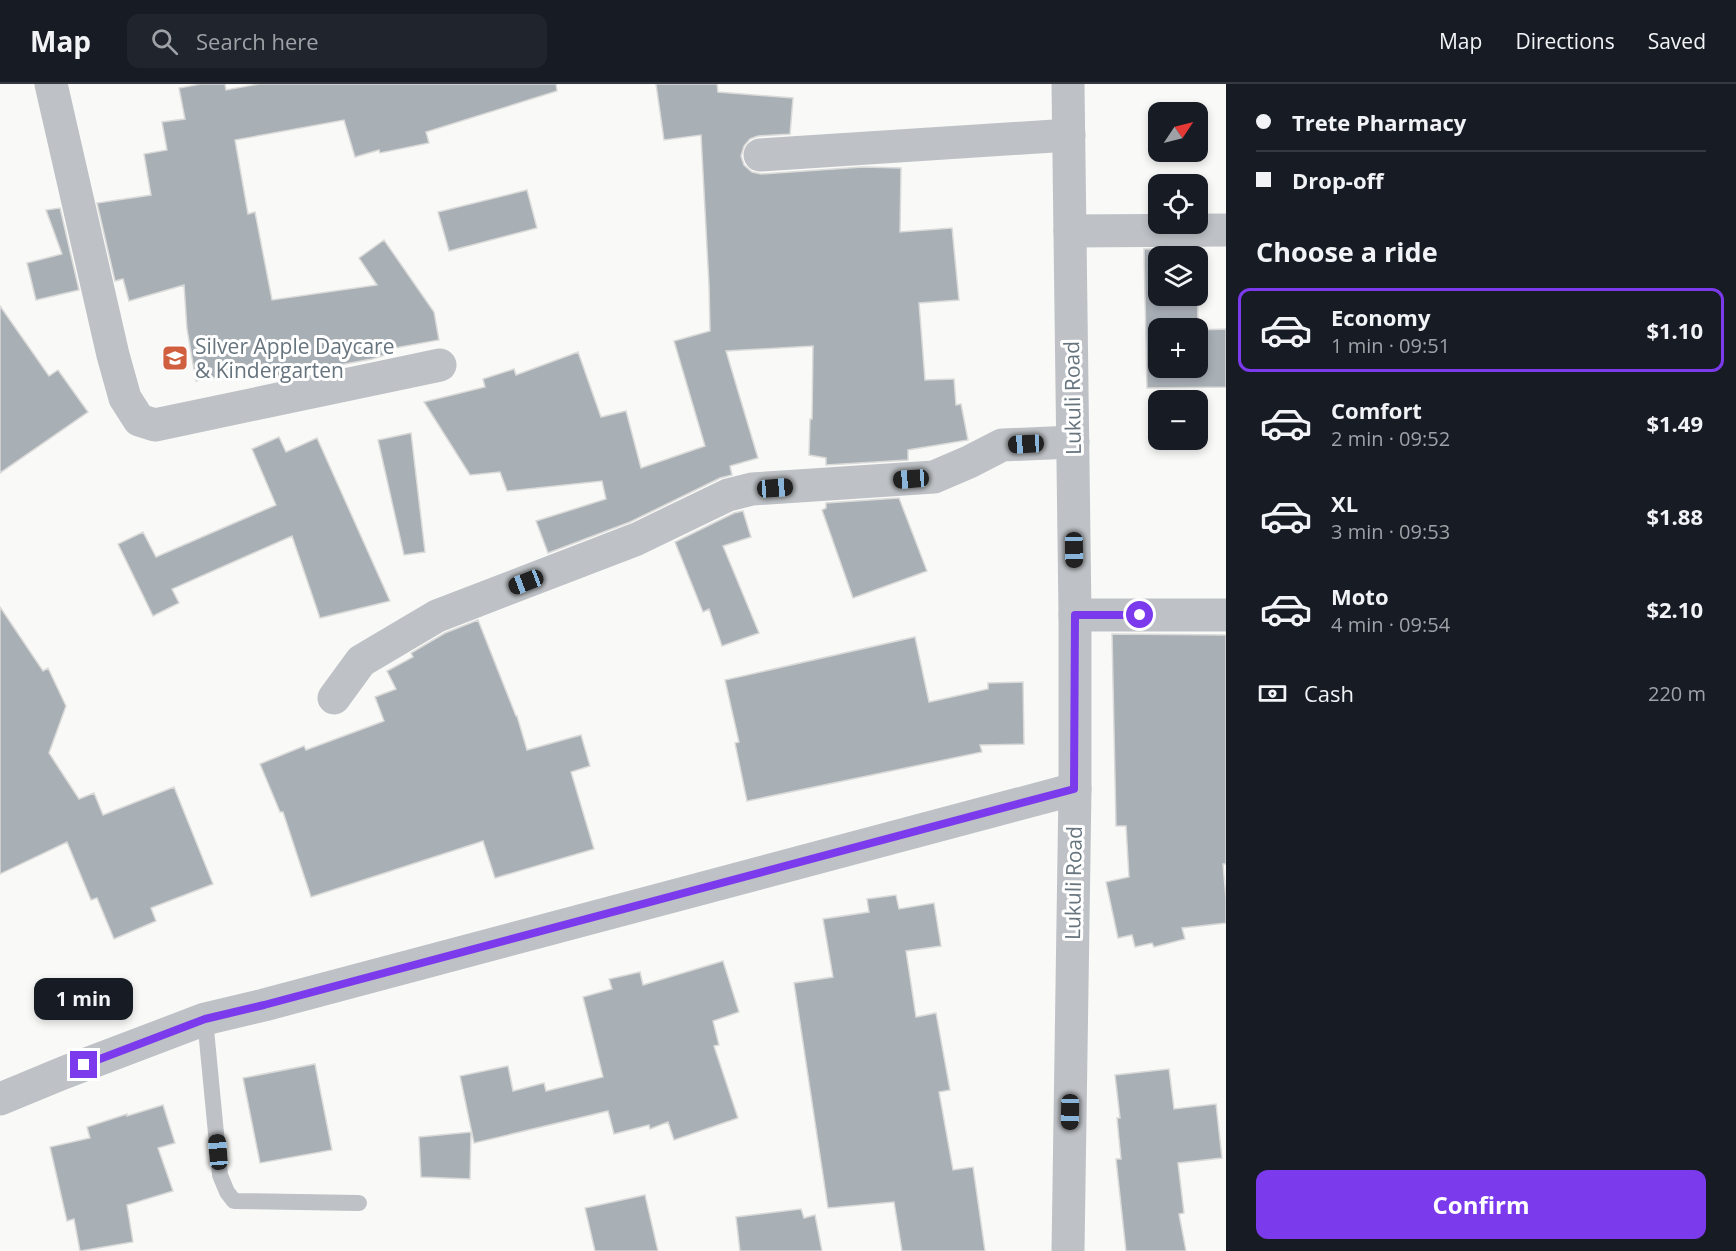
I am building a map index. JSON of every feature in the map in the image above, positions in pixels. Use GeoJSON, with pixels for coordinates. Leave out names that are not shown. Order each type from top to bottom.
{"type":"FeatureCollection","features":[{"type":"Feature","properties":{"kind":"street"},"geometry":{"type":"LineString","coordinates":[[51,84],[113,355],[125,398],[139,420],[155,425],[440,365]]}},
{"type":"Feature","properties":{"kind":"street","name":"Lukuli Road"},"geometry":{"type":"LineString","coordinates":[[1068,84],[1075,615],[1068,1251]]}},
{"type":"Feature","properties":{"kind":"street"},"geometry":{"type":"LineString","coordinates":[[760,155],[1069,135]]}},
{"type":"Feature","properties":{"kind":"street"},"geometry":{"type":"LineString","coordinates":[[1070,231],[1226,230]]}},
{"type":"Feature","properties":{"kind":"street"},"geometry":{"type":"LineString","coordinates":[[334,698],[361,661],[437,616],[637,539],[728,495],[752,489],[934,477],[1002,445],[1073,442]]}},
{"type":"Feature","properties":{"kind":"street"},"geometry":{"type":"LineString","coordinates":[[1075,615],[1226,615]]}},
{"type":"Feature","properties":{"kind":"street"},"geometry":{"type":"LineString","coordinates":[[0,1099],[205,1019],[1074,789]]}},
{"type":"Feature","properties":{"kind":"lane"},"geometry":{"type":"LineString","coordinates":[[205,1019],[220,1175],[227,1192],[234,1201],[358,1203]]}},
{"type":"Feature","properties":{"kind":"building"},"geometry":{"type":"Polygon","coordinates":[[[201,84],[225,84],[226,90],[259,84],[556,84],[557,91],[426,132],[429,143],[380,153],[379,150],[355,157],[344,120],[235,140],[248,214],[255,212],[272,300],[377,285],[359,258],[384,240],[434,312],[439,340],[389,349],[391,353],[372,359],[263,379],[261,370],[196,381],[187,329],[184,285],[129,301],[123,279],[115,281],[97,203],[151,195],[144,154],[167,150],[162,122],[185,119],[179,88],[201,84]]]}},
{"type":"Feature","properties":{"kind":"building"},"geometry":{"type":"Polygon","coordinates":[[[656,84],[717,84],[718,92],[793,98],[790,134],[758,136],[750,139],[744,146],[741,156],[744,165],[752,172],[761,174],[863,167],[901,168],[900,232],[952,228],[959,300],[919,303],[925,380],[954,379],[956,405],[961,404],[968,440],[908,450],[908,460],[826,465],[826,458],[809,455],[813,346],[726,351],[758,458],[730,466],[732,475],[720,478],[630,522],[548,553],[536,521],[606,499],[602,481],[507,491],[500,472],[470,475],[424,402],[485,387],[483,379],[514,369],[516,375],[578,352],[601,417],[626,411],[641,468],[705,446],[674,341],[710,331],[701,135],[664,140],[656,84]]]}},
{"type":"Feature","properties":{"kind":"building"},"geometry":{"type":"Polygon","coordinates":[[[527,190],[537,228],[449,251],[438,212],[527,190]]]}},
{"type":"Feature","properties":{"kind":"building"},"geometry":{"type":"Polygon","coordinates":[[[60,208],[79,290],[36,300],[27,263],[62,254],[46,210],[60,208]]]}},
{"type":"Feature","properties":{"kind":"building"},"geometry":{"type":"Polygon","coordinates":[[[1144,249],[1148,249],[1148,306],[1198,306],[1198,318],[1148,318],[1148,378],[1208,378],[1208,330],[1226,329],[1226,387],[1147,388],[1144,249]]]}},
{"type":"Feature","properties":{"kind":"building"},"geometry":{"type":"Polygon","coordinates":[[[0,306],[49,376],[58,370],[88,412],[0,473],[0,306]]]}},
{"type":"Feature","properties":{"kind":"building"},"geometry":{"type":"Polygon","coordinates":[[[411,433],[425,552],[404,555],[378,440],[411,433]]]}},
{"type":"Feature","properties":{"kind":"building"},"geometry":{"type":"Polygon","coordinates":[[[279,437],[286,452],[317,438],[390,601],[320,618],[292,536],[172,589],[179,603],[153,616],[118,544],[143,532],[156,557],[276,505],[252,449],[279,437]]]}},
{"type":"Feature","properties":{"kind":"building"},"geometry":{"type":"Polygon","coordinates":[[[899,498],[927,571],[853,598],[822,510],[826,508],[826,503],[899,498]]]}},
{"type":"Feature","properties":{"kind":"building"},"geometry":{"type":"Polygon","coordinates":[[[743,511],[751,537],[723,546],[759,633],[722,646],[709,609],[703,612],[675,542],[734,513],[743,511]]]}},
{"type":"Feature","properties":{"kind":"building"},"geometry":{"type":"Polygon","coordinates":[[[0,607],[43,671],[48,668],[66,706],[49,753],[79,799],[94,793],[103,815],[174,787],[213,884],[151,908],[156,921],[114,939],[97,898],[91,900],[67,842],[0,874],[0,607]]]}},
{"type":"Feature","properties":{"kind":"building"},"geometry":{"type":"Polygon","coordinates":[[[478,620],[517,716],[527,750],[581,735],[590,766],[571,772],[594,849],[495,878],[483,841],[311,897],[283,812],[280,812],[260,764],[304,746],[306,750],[384,721],[375,697],[396,689],[387,671],[413,657],[411,653],[445,633],[478,620]]]}},
{"type":"Feature","properties":{"kind":"building"},"geometry":{"type":"Polygon","coordinates":[[[1112,634],[1226,635],[1226,864],[1223,864],[1226,923],[1182,928],[1185,939],[1154,947],[1152,943],[1135,947],[1132,935],[1118,938],[1106,882],[1129,877],[1126,826],[1116,826],[1112,634]]]}},
{"type":"Feature","properties":{"kind":"building"},"geometry":{"type":"Polygon","coordinates":[[[915,637],[929,702],[988,689],[988,683],[1023,682],[1024,744],[980,745],[982,752],[747,801],[735,743],[739,742],[725,680],[915,637]]]}},
{"type":"Feature","properties":{"kind":"building"},"geometry":{"type":"Polygon","coordinates":[[[896,895],[899,909],[934,903],[941,946],[906,951],[916,1017],[936,1013],[950,1090],[939,1092],[953,1170],[973,1167],[985,1251],[902,1251],[894,1202],[828,1208],[794,983],[833,977],[823,919],[869,912],[867,899],[896,895]]]}},
{"type":"Feature","properties":{"kind":"building"},"geometry":{"type":"Polygon","coordinates":[[[723,961],[739,1012],[713,1021],[719,1045],[714,1046],[738,1118],[674,1140],[668,1122],[650,1129],[649,1125],[614,1134],[608,1111],[474,1143],[460,1076],[508,1066],[513,1091],[544,1083],[546,1091],[603,1077],[583,997],[612,989],[609,979],[640,972],[643,985],[723,961]]]}},
{"type":"Feature","properties":{"kind":"building"},"geometry":{"type":"Polygon","coordinates":[[[315,1064],[332,1150],[260,1163],[243,1078],[315,1064]]]}},
{"type":"Feature","properties":{"kind":"building"},"geometry":{"type":"Polygon","coordinates":[[[1169,1069],[1174,1109],[1216,1104],[1222,1158],[1178,1163],[1184,1213],[1179,1214],[1186,1251],[1126,1251],[1116,1159],[1121,1159],[1117,1118],[1120,1118],[1115,1075],[1169,1069]]]}},
{"type":"Feature","properties":{"kind":"building"},"geometry":{"type":"Polygon","coordinates":[[[163,1105],[175,1143],[158,1148],[173,1191],[127,1205],[133,1242],[80,1251],[74,1219],[67,1221],[50,1147],[90,1138],[87,1127],[163,1105]]]}},
{"type":"Feature","properties":{"kind":"building"},"geometry":{"type":"Polygon","coordinates":[[[471,1132],[470,1179],[421,1177],[419,1137],[471,1132]]]}},
{"type":"Feature","properties":{"kind":"building"},"geometry":{"type":"Polygon","coordinates":[[[645,1195],[658,1251],[595,1251],[585,1208],[645,1195]]]}},
{"type":"Feature","properties":{"kind":"building"},"geometry":{"type":"Polygon","coordinates":[[[801,1209],[804,1218],[815,1215],[822,1251],[740,1251],[736,1217],[801,1209]]]}},
{"type":"Feature","properties":{"kind":"place","name":"Silver Apple Daycare & Kindergarten"},"geometry":{"type":"Point","coordinates":[175,358]}},
{"type":"Feature","properties":{"kind":"route"},"geometry":{"type":"LineString","coordinates":[[84,1065],[205,1019],[1074,789],[1075,615],[1140,615]]}}]}
